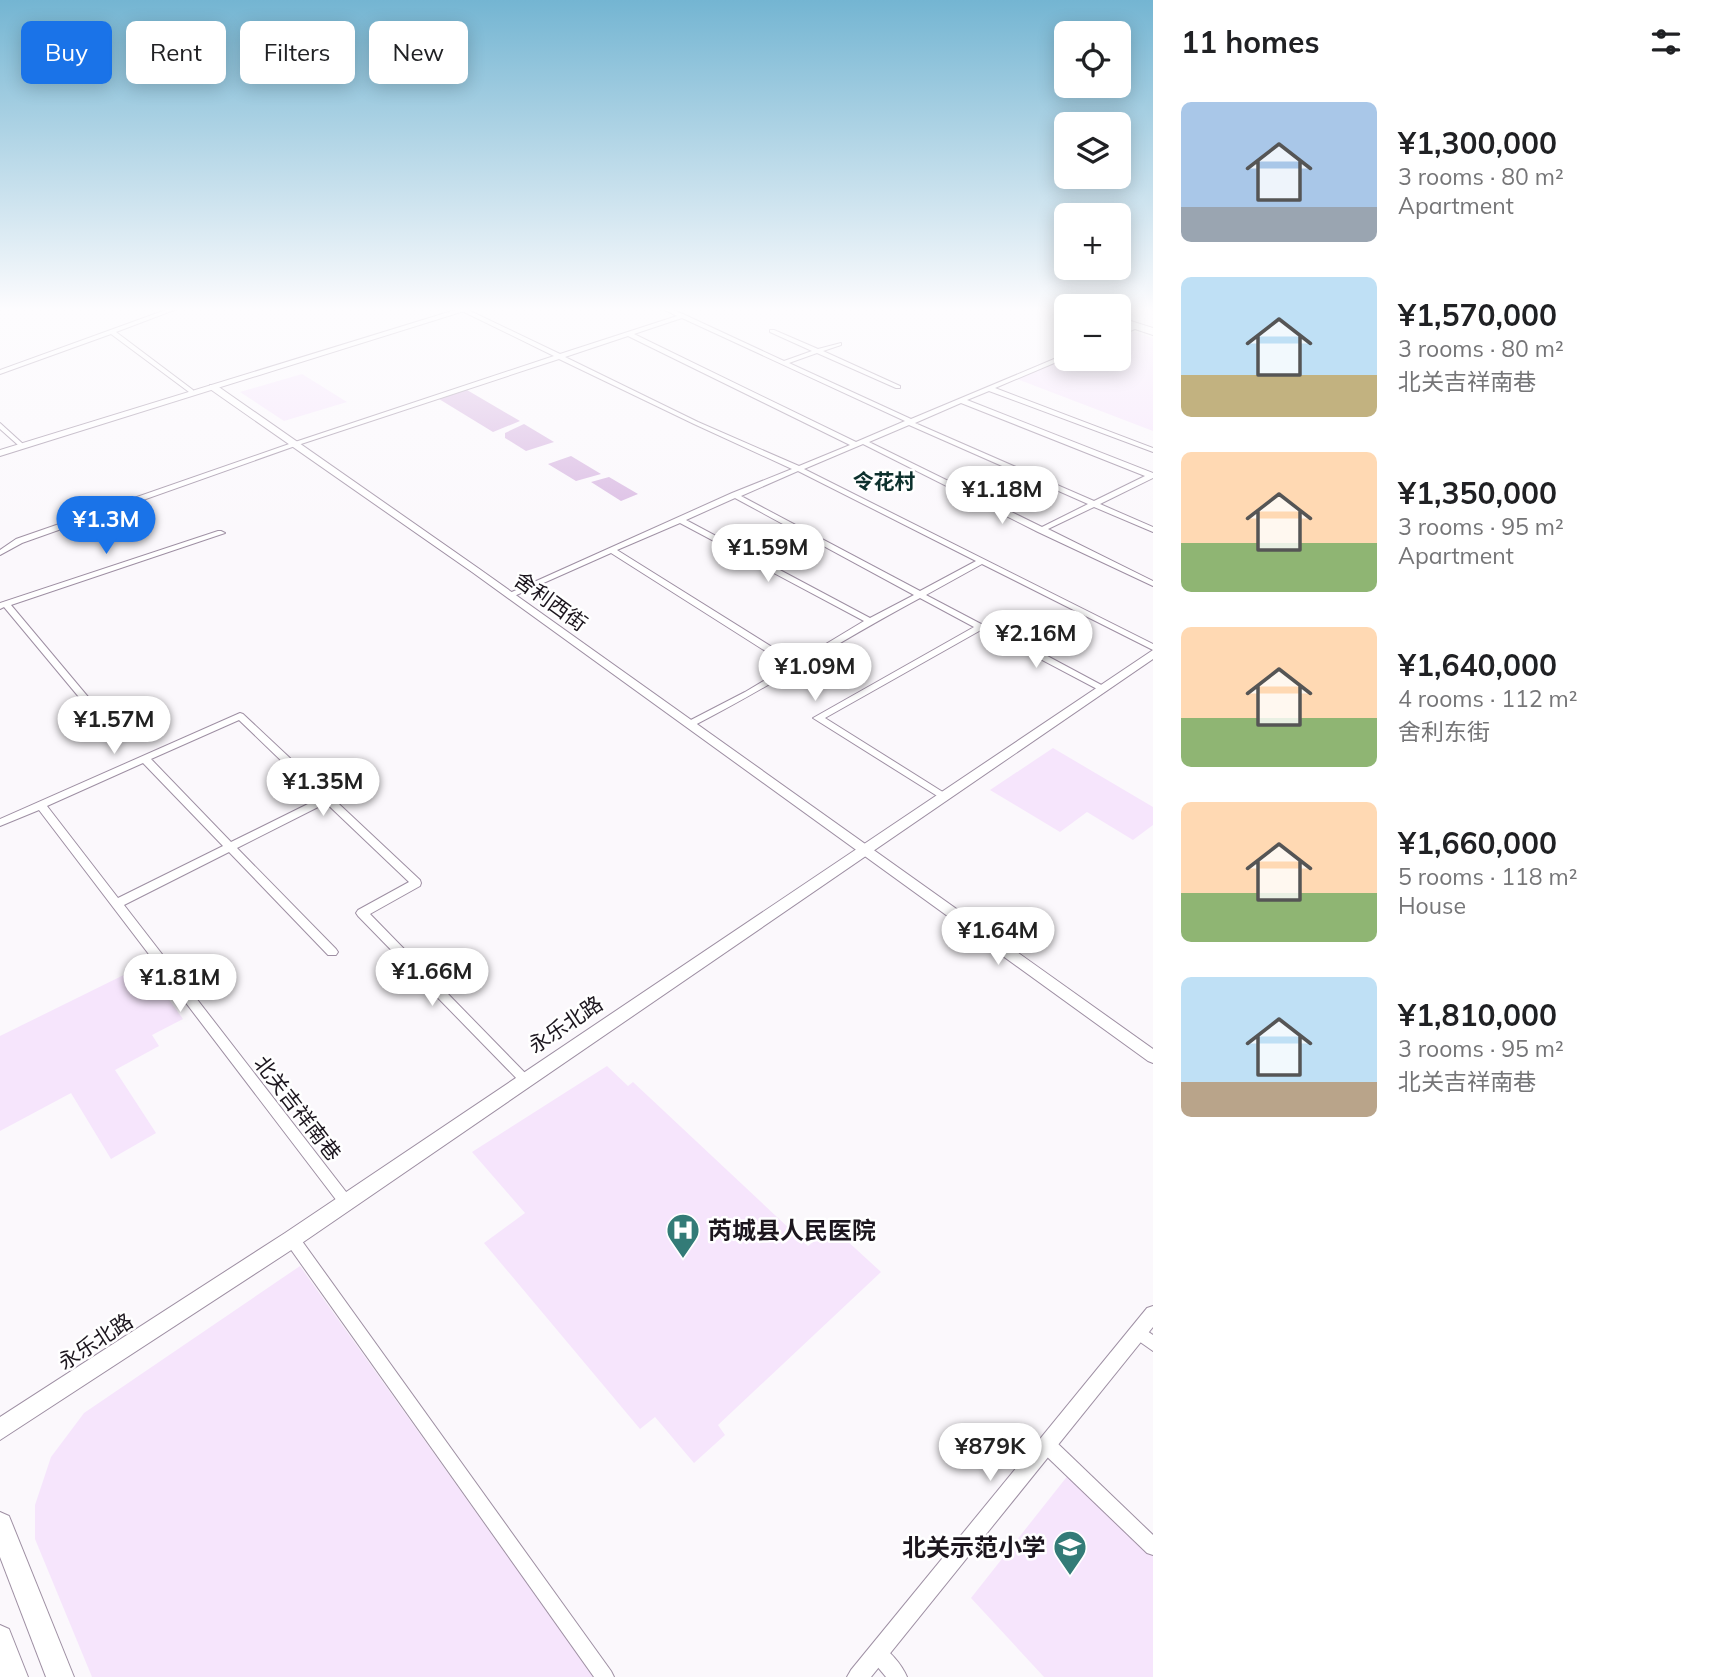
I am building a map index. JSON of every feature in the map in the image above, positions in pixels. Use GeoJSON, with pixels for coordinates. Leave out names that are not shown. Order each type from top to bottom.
{"type":"FeatureCollection","features":[{"type":"Feature","properties":{"kind":"main road"},"geometry":{"type":"LineString","coordinates":[[0,451],[210,385]]}},
{"type":"Feature","properties":{"kind":"main road"},"geometry":{"type":"LineString","coordinates":[[0,451],[219,385]]}},
{"type":"Feature","properties":{"kind":"main road","name":"永乐北路"},"geometry":{"type":"LineString","coordinates":[[0,1429],[292,1239],[1153,654]]}},
{"type":"Feature","properties":{"kind":"main road"},"geometry":{"type":"LineString","coordinates":[[0,1525],[60,1677]]}},
{"type":"Feature","properties":{"kind":"main road"},"geometry":{"type":"LineString","coordinates":[[0,1638],[14,1677]]}},
{"type":"Feature","properties":{"kind":"street"},"geometry":{"type":"LineString","coordinates":[[183,385],[191,391]]}},
{"type":"Feature","properties":{"kind":"street"},"geometry":{"type":"LineString","coordinates":[[0,553],[19,541],[295,444],[475,385]]}},
{"type":"Feature","properties":{"kind":"street"},"geometry":{"type":"LineString","coordinates":[[618,385],[696,424],[799,469],[1153,647]]}},
{"type":"Feature","properties":{"kind":"street"},"geometry":{"type":"LineString","coordinates":[[738,385],[1153,584]]}},
{"type":"Feature","properties":{"kind":"street"},"geometry":{"type":"LineString","coordinates":[[832,385],[1153,530]]}},
{"type":"Feature","properties":{"kind":"street"},"geometry":{"type":"LineString","coordinates":[[894,385],[898,387]]}},
{"type":"Feature","properties":{"kind":"street"},"geometry":{"type":"LineString","coordinates":[[509,595],[735,495],[1000,385]]}},
{"type":"Feature","properties":{"kind":"street","name":"舍利西街"},"geometry":{"type":"LineString","coordinates":[[213,387],[690,724],[1153,1057]]}},
{"type":"Feature","properties":{"kind":"street"},"geometry":{"type":"LineString","coordinates":[[991,389],[1153,450]]}},
{"type":"Feature","properties":{"kind":"street"},"geometry":{"type":"LineString","coordinates":[[963,401],[1152,474]]}},
{"type":"Feature","properties":{"kind":"street"},"geometry":{"type":"LineString","coordinates":[[0,425],[19,444]]}},
{"type":"Feature","properties":{"kind":"street"},"geometry":{"type":"LineString","coordinates":[[1041,530],[1152,474]]}},
{"type":"Feature","properties":{"kind":"street"},"geometry":{"type":"LineString","coordinates":[[735,495],[919,595],[1102,688]]}},
{"type":"Feature","properties":{"kind":"street"},"geometry":{"type":"LineString","coordinates":[[680,520],[870,621]]}},
{"type":"Feature","properties":{"kind":"street"},"geometry":{"type":"LineString","coordinates":[[96,712],[3,605],[221,533]]}},
{"type":"Feature","properties":{"kind":"street"},"geometry":{"type":"LineString","coordinates":[[611,550],[796,666]]}},
{"type":"Feature","properties":{"kind":"street"},"geometry":{"type":"LineString","coordinates":[[690,724],[796,666],[870,621],[982,561]]}},
{"type":"Feature","properties":{"kind":"street"},"geometry":{"type":"LineString","coordinates":[[942,796],[818,718],[980,627]]}},
{"type":"Feature","properties":{"kind":"street"},"geometry":{"type":"LineString","coordinates":[[0,823],[240,716],[416,883],[362,913],[525,1079]]}},
{"type":"Feature","properties":{"kind":"street"},"geometry":{"type":"LineString","coordinates":[[145,759],[332,952]]}},
{"type":"Feature","properties":{"kind":"street"},"geometry":{"type":"LineString","coordinates":[[116,904],[326,799]]}},
{"type":"Feature","properties":{"kind":"street","name":"北关吉祥南巷"},"geometry":{"type":"LineString","coordinates":[[41,805],[345,1201]]}},
{"type":"Feature","properties":{"kind":"street"},"geometry":{"type":"LineString","coordinates":[[292,1239],[605,1677]]}},
{"type":"Feature","properties":{"kind":"street"},"geometry":{"type":"LineString","coordinates":[[858,1677],[1047,1445],[1146,1338],[1153,1314]]}},
{"type":"Feature","properties":{"kind":"street"},"geometry":{"type":"LineString","coordinates":[[1047,1445],[1153,1547]]}},
{"type":"Feature","properties":{"kind":"street"},"geometry":{"type":"LineString","coordinates":[[877,1653],[898,1677]]}},
{"type":"Feature","properties":{"kind":"shaded area"},"geometry":{"type":"Polygon","coordinates":[[[263,385],[320,385],[347,402],[284,421],[240,392],[263,385]]]}},
{"type":"Feature","properties":{"kind":"shaded area"},"geometry":{"type":"Polygon","coordinates":[[[1033,385],[1153,385],[1153,431],[1033,385]]]}},
{"type":"Feature","properties":{"kind":"shaded area"},"geometry":{"type":"Polygon","coordinates":[[[467,390],[520,421],[493,432],[439,399],[467,390]]]}},
{"type":"Feature","properties":{"kind":"shaded area"},"geometry":{"type":"Polygon","coordinates":[[[524,424],[554,442],[526,451],[505,438],[505,433],[524,424]]]}},
{"type":"Feature","properties":{"kind":"shaded area"},"geometry":{"type":"Polygon","coordinates":[[[571,456],[601,474],[576,481],[548,464],[571,456]]]}},
{"type":"Feature","properties":{"kind":"shaded area"},"geometry":{"type":"Polygon","coordinates":[[[609,477],[638,494],[621,501],[591,482],[609,477]]]}},
{"type":"Feature","properties":{"kind":"shaded area"},"geometry":{"type":"Polygon","coordinates":[[[1053,748],[1153,807],[1153,825],[1133,840],[1087,812],[1060,832],[990,790],[1053,748]]]}},
{"type":"Feature","properties":{"kind":"shaded area"},"geometry":{"type":"Polygon","coordinates":[[[144,965],[183,1019],[152,1035],[159,1046],[115,1070],[156,1133],[111,1159],[71,1093],[0,1131],[0,1036],[144,965]]]}},
{"type":"Feature","properties":{"kind":"shaded area","name":"芮城县人民医院"},"geometry":{"type":"Polygon","coordinates":[[[607,1066],[628,1086],[633,1082],[808,1246],[832,1227],[881,1272],[718,1425],[725,1435],[694,1463],[655,1417],[640,1429],[484,1243],[525,1213],[472,1152],[607,1066]]]}},
{"type":"Feature","properties":{"kind":"shaded area"},"geometry":{"type":"Polygon","coordinates":[[[300,1266],[593,1677],[92,1677],[35,1539],[35,1505],[51,1457],[84,1413],[300,1266]]]}},
{"type":"Feature","properties":{"kind":"shaded area","name":"北关示范小学"},"geometry":{"type":"Polygon","coordinates":[[[1069,1474],[1153,1555],[1153,1677],[1044,1677],[971,1598],[1069,1474]]]}},
{"type":"Feature","properties":{"kind":"place","name":"芮城县人民医院"},"geometry":{"type":"Point","coordinates":[683,1260]}},
{"type":"Feature","properties":{"kind":"place","name":"北关示范小学"},"geometry":{"type":"Point","coordinates":[1070,1577]}},
{"type":"Feature","properties":{"kind":"district","name":"令花村"},"geometry":{"type":"Point","coordinates":[884,481]}}]}
